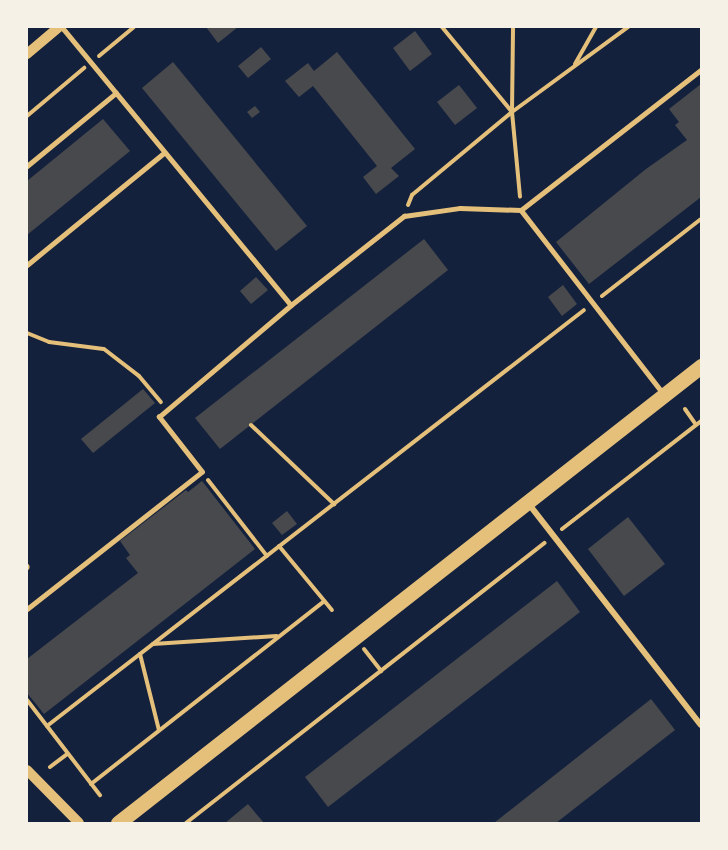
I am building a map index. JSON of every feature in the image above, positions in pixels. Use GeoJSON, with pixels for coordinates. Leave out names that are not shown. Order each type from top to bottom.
{"type":"FeatureCollection","features":[{"type":"Feature","properties":{"kind":"main road"},"geometry":{"type":"LineString","coordinates":[[118,823],[701,366]]}},
{"type":"Feature","properties":{"kind":"street"},"geometry":{"type":"LineString","coordinates":[[27,54],[60,27]]}},
{"type":"Feature","properties":{"kind":"street"},"geometry":{"type":"LineString","coordinates":[[527,502],[701,725]]}},
{"type":"Feature","properties":{"kind":"street"},"geometry":{"type":"LineString","coordinates":[[27,770],[80,823]]}},
{"type":"Feature","properties":{"kind":"lane"},"geometry":{"type":"LineString","coordinates":[[60,27],[291,305]]}},
{"type":"Feature","properties":{"kind":"lane"},"geometry":{"type":"LineString","coordinates":[[27,609],[202,472],[159,417],[291,305],[404,216],[460,208],[521,210],[701,70]]}},
{"type":"Feature","properties":{"kind":"lane"},"geometry":{"type":"LineString","coordinates":[[27,165],[116,93]]}},
{"type":"Feature","properties":{"kind":"lane"},"geometry":{"type":"LineString","coordinates":[[27,265],[164,153]]}},
{"type":"Feature","properties":{"kind":"lane"},"geometry":{"type":"LineString","coordinates":[[521,210],[665,395]]}},
{"type":"Feature","properties":{"kind":"path"},"geometry":{"type":"LineString","coordinates":[[442,27],[512,112]]}},
{"type":"Feature","properties":{"kind":"path"},"geometry":{"type":"LineString","coordinates":[[513,27],[512,112],[521,210]]}},
{"type":"Feature","properties":{"kind":"path"},"geometry":{"type":"LineString","coordinates":[[573,68],[596,27]]}},
{"type":"Feature","properties":{"kind":"path"},"geometry":{"type":"LineString","coordinates":[[404,216],[412,195],[512,112],[628,27]]}},
{"type":"Feature","properties":{"kind":"path"},"geometry":{"type":"LineString","coordinates":[[47,726],[701,219]]}},
{"type":"Feature","properties":{"kind":"path"},"geometry":{"type":"LineString","coordinates":[[27,333],[49,342],[104,349],[139,376],[168,410]]}},
{"type":"Feature","properties":{"kind":"path"},"geometry":{"type":"LineString","coordinates":[[685,409],[696,425]]}},
{"type":"Feature","properties":{"kind":"path"},"geometry":{"type":"LineString","coordinates":[[186,823],[701,421]]}},
{"type":"Feature","properties":{"kind":"path"},"geometry":{"type":"LineString","coordinates":[[251,425],[334,504]]}},
{"type":"Feature","properties":{"kind":"path"},"geometry":{"type":"LineString","coordinates":[[202,472],[267,556]]}},
{"type":"Feature","properties":{"kind":"path"},"geometry":{"type":"LineString","coordinates":[[279,546],[332,610]]}},
{"type":"Feature","properties":{"kind":"path"},"geometry":{"type":"LineString","coordinates":[[91,784],[324,601]]}},
{"type":"Feature","properties":{"kind":"path"},"geometry":{"type":"LineString","coordinates":[[152,644],[279,636]]}},
{"type":"Feature","properties":{"kind":"path"},"geometry":{"type":"LineString","coordinates":[[364,649],[381,670]]}},
{"type":"Feature","properties":{"kind":"path"},"geometry":{"type":"LineString","coordinates":[[140,654],[159,730]]}},
{"type":"Feature","properties":{"kind":"path"},"geometry":{"type":"LineString","coordinates":[[27,700],[99,795]]}},
{"type":"Feature","properties":{"kind":"path"},"geometry":{"type":"LineString","coordinates":[[50,767],[67,754]]}},
{"type":"Feature","properties":{"kind":"building"},"geometry":{"type":"Polygon","coordinates":[[[206,27],[238,27],[218,43],[206,27]]]}},
{"type":"Feature","properties":{"kind":"building"},"geometry":{"type":"Polygon","coordinates":[[[415,31],[432,54],[410,71],[393,48],[415,31]]]}},
{"type":"Feature","properties":{"kind":"building"},"geometry":{"type":"Polygon","coordinates":[[[261,47],[271,59],[248,78],[238,66],[261,47]]]}},
{"type":"Feature","properties":{"kind":"building"},"geometry":{"type":"Polygon","coordinates":[[[337,52],[415,149],[391,168],[399,176],[376,194],[363,177],[377,166],[313,86],[299,97],[285,81],[308,63],[314,71],[337,52]]]}},
{"type":"Feature","properties":{"kind":"building"},"geometry":{"type":"Polygon","coordinates":[[[173,62],[307,226],[276,251],[142,88],[173,62]]]}},
{"type":"Feature","properties":{"kind":"building"},"geometry":{"type":"Polygon","coordinates":[[[701,84],[701,197],[589,284],[556,242],[646,169],[687,140],[675,125],[679,122],[669,109],[701,84]]]}},
{"type":"Feature","properties":{"kind":"building"},"geometry":{"type":"Polygon","coordinates":[[[459,85],[477,108],[455,125],[437,102],[459,85]]]}},
{"type":"Feature","properties":{"kind":"building"},"geometry":{"type":"Polygon","coordinates":[[[255,106],[260,112],[252,118],[247,112],[255,106]]]}},
{"type":"Feature","properties":{"kind":"building"},"geometry":{"type":"Polygon","coordinates":[[[103,119],[130,151],[27,235],[27,181],[103,119]]]}},
{"type":"Feature","properties":{"kind":"building"},"geometry":{"type":"Polygon","coordinates":[[[424,239],[448,270],[220,449],[195,418],[424,239]]]}},
{"type":"Feature","properties":{"kind":"building"},"geometry":{"type":"Polygon","coordinates":[[[256,277],[268,290],[251,304],[240,291],[256,277]]]}},
{"type":"Feature","properties":{"kind":"building"},"geometry":{"type":"Polygon","coordinates":[[[563,285],[577,304],[562,316],[548,297],[563,285]]]}},
{"type":"Feature","properties":{"kind":"building"},"geometry":{"type":"Polygon","coordinates":[[[143,389],[155,403],[93,453],[81,439],[143,389]]]}},
{"type":"Feature","properties":{"kind":"building"},"geometry":{"type":"Polygon","coordinates":[[[202,481],[255,549],[44,714],[27,693],[27,659],[138,573],[126,558],[130,555],[120,541],[186,490],[188,492],[202,481]]]}},
{"type":"Feature","properties":{"kind":"building"},"geometry":{"type":"Polygon","coordinates":[[[287,511],[297,524],[282,535],[272,523],[287,511]]]}},
{"type":"Feature","properties":{"kind":"building"},"geometry":{"type":"Polygon","coordinates":[[[628,517],[665,564],[624,596],[588,549],[628,517]]]}},
{"type":"Feature","properties":{"kind":"building"},"geometry":{"type":"Polygon","coordinates":[[[557,581],[580,612],[328,807],[305,777],[557,581]]]}},
{"type":"Feature","properties":{"kind":"building"},"geometry":{"type":"Polygon","coordinates":[[[651,699],[675,730],[556,823],[494,823],[651,699]]]}},
{"type":"Feature","properties":{"kind":"building"},"geometry":{"type":"Polygon","coordinates":[[[248,804],[264,823],[225,823],[248,804]]]}}]}
